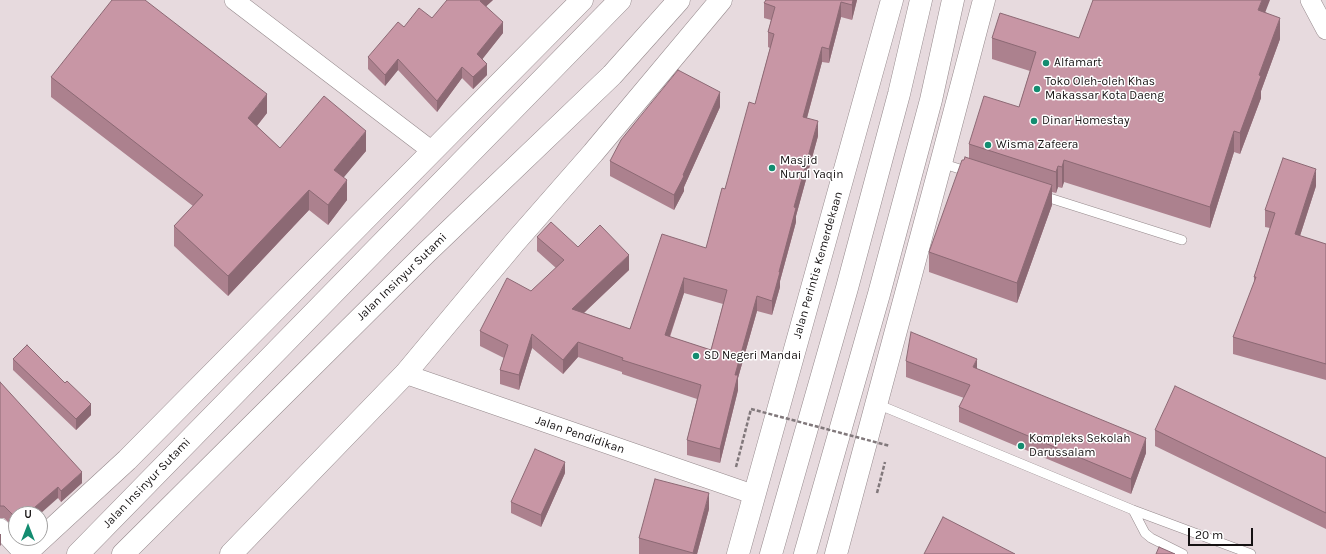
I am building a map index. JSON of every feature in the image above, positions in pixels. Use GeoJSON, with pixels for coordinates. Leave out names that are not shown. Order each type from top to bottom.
{"type":"FeatureCollection","features":[{"type":"Feature","properties":{"kind":"main road"},"geometry":{"type":"LineString","coordinates":[[24,554],[127,460],[582,0]]}},
{"type":"Feature","properties":{"kind":"main road","name":"Jalan Insinyur Sutami"},"geometry":{"type":"LineString","coordinates":[[78,554],[620,0]]}},
{"type":"Feature","properties":{"kind":"main road","name":"Jalan Insinyur Sutami"},"geometry":{"type":"LineString","coordinates":[[123,554],[426,253],[612,75],[679,0]]}},
{"type":"Feature","properties":{"kind":"main road"},"geometry":{"type":"LineString","coordinates":[[231,554],[405,374],[514,242],[593,153],[721,0]]}},
{"type":"Feature","properties":{"kind":"main road","name":"Jalan Perintis Kemerdekaan"},"geometry":{"type":"LineString","coordinates":[[738,554],[892,0]]}},
{"type":"Feature","properties":{"kind":"main road"},"geometry":{"type":"LineString","coordinates":[[771,554],[847,288],[899,94],[921,0]]}},
{"type":"Feature","properties":{"kind":"main road"},"geometry":{"type":"LineString","coordinates":[[804,554],[877,302],[929,108],[953,0]]}},
{"type":"Feature","properties":{"kind":"main road"},"geometry":{"type":"LineString","coordinates":[[836,554],[984,0]]}},
{"type":"Feature","properties":{"kind":"street"},"geometry":{"type":"LineString","coordinates":[[234,0],[432,150]]}},
{"type":"Feature","properties":{"kind":"street"},"geometry":{"type":"LineString","coordinates":[[1310,0],[1326,30]]}},
{"type":"Feature","properties":{"kind":"street","name":"Jalan Pendidikan"},"geometry":{"type":"LineString","coordinates":[[405,374],[755,495]]}},
{"type":"Feature","properties":{"kind":"street"},"geometry":{"type":"LineString","coordinates":[[0,528],[24,554]]}},
{"type":"Feature","properties":{"kind":"lane"},"geometry":{"type":"LineString","coordinates":[[941,163],[979,175]]}},
{"type":"Feature","properties":{"kind":"lane"},"geometry":{"type":"LineString","coordinates":[[1032,192],[1182,240]]}},
{"type":"Feature","properties":{"kind":"lane"},"geometry":{"type":"LineString","coordinates":[[877,404],[1133,510],[1251,554]]}},
{"type":"Feature","properties":{"kind":"lane"},"geometry":{"type":"LineString","coordinates":[[1133,510],[1145,533],[1151,538],[1183,554]]}},
{"type":"Feature","properties":{"kind":"path"},"geometry":{"type":"LineString","coordinates":[[738,460],[751,409],[890,446],[888,453]]}},
{"type":"Feature","properties":{"kind":"path"},"geometry":{"type":"LineString","coordinates":[[877,493],[886,460]]}},
{"type":"Feature","properties":{"kind":"building"},"geometry":{"type":"Polygon","coordinates":[[[112,0],[145,0],[267,94],[248,118],[280,148],[324,96],[366,131],[334,170],[347,180],[328,205],[309,190],[228,276],[174,226],[203,195],[51,77],[112,0]]]}},
{"type":"Feature","properties":{"kind":"building"},"geometry":{"type":"Polygon","coordinates":[[[447,0],[481,0],[480,1],[503,22],[477,54],[487,64],[473,77],[462,67],[437,101],[398,59],[385,75],[368,57],[398,22],[404,27],[419,8],[432,18],[447,0]]]}},
{"type":"Feature","properties":{"kind":"building"},"geometry":{"type":"Polygon","coordinates":[[[766,0],[853,0],[852,5],[841,2],[829,49],[822,47],[803,117],[818,121],[794,207],[796,208],[780,272],[772,301],[757,296],[735,375],[738,375],[720,449],[687,440],[701,385],[622,360],[623,358],[578,342],[563,360],[532,334],[519,375],[500,370],[508,345],[480,331],[507,278],[531,291],[564,260],[537,237],[551,222],[578,247],[600,225],[629,255],[572,309],[630,329],[662,234],[706,248],[722,188],[725,189],[749,102],[755,104],[774,34],[768,32],[775,7],[764,3],[766,0]],[[684,278],[665,335],[711,350],[727,290],[684,278]]]}},
{"type":"Feature","properties":{"kind":"building"},"geometry":{"type":"Polygon","coordinates":[[[1093,0],[1262,0],[1258,10],[1280,18],[1240,133],[1234,131],[1210,207],[1064,160],[1062,167],[1058,166],[1056,172],[969,144],[984,96],[1019,107],[1036,52],[992,38],[1000,13],[1079,38],[1093,0]]]}},
{"type":"Feature","properties":{"kind":"building"},"geometry":{"type":"Polygon","coordinates":[[[678,70],[720,92],[683,175],[684,176],[674,195],[610,161],[621,140],[678,70]]]}},
{"type":"Feature","properties":{"kind":"building"},"geometry":{"type":"Polygon","coordinates":[[[965,157],[1052,185],[1017,283],[929,252],[962,160],[964,160],[965,157]]]}},
{"type":"Feature","properties":{"kind":"building"},"geometry":{"type":"Polygon","coordinates":[[[1283,158],[1316,169],[1295,234],[1326,244],[1326,364],[1233,337],[1256,277],[1254,277],[1275,213],[1265,210],[1283,158]]]}},
{"type":"Feature","properties":{"kind":"building"},"geometry":{"type":"Polygon","coordinates":[[[911,332],[977,359],[973,367],[1146,438],[1131,479],[959,407],[970,385],[906,361],[911,332]]]}},
{"type":"Feature","properties":{"kind":"building"},"geometry":{"type":"Polygon","coordinates":[[[27,345],[65,383],[67,381],[91,404],[76,419],[13,359],[27,345]]]}},
{"type":"Feature","properties":{"kind":"building"},"geometry":{"type":"Polygon","coordinates":[[[0,382],[82,472],[61,491],[58,487],[36,506],[8,506],[8,510],[4,506],[0,506],[0,382]]]}},
{"type":"Feature","properties":{"kind":"building"},"geometry":{"type":"Polygon","coordinates":[[[1175,386],[1326,458],[1326,513],[1155,430],[1175,386]]]}},
{"type":"Feature","properties":{"kind":"building"},"geometry":{"type":"Polygon","coordinates":[[[535,449],[565,462],[541,515],[511,502],[535,449]]]}},
{"type":"Feature","properties":{"kind":"building"},"geometry":{"type":"Polygon","coordinates":[[[655,479],[709,493],[693,553],[639,538],[655,479]]]}},
{"type":"Feature","properties":{"kind":"building"},"geometry":{"type":"Polygon","coordinates":[[[943,517],[1015,554],[924,554],[943,517]]]}},
{"type":"Feature","properties":{"kind":"building"},"geometry":{"type":"Polygon","coordinates":[[[1159,547],[1175,554],[1156,554],[1159,547]]]}},
{"type":"Feature","properties":{"kind":"place","name":"Alfamart"},"geometry":{"type":"Point","coordinates":[1046,63]}},
{"type":"Feature","properties":{"kind":"place","name":"Toko Oleh-oleh Khas Makassar Kota Daeng"},"geometry":{"type":"Point","coordinates":[1037,89]}},
{"type":"Feature","properties":{"kind":"place","name":"Dinar Homestay"},"geometry":{"type":"Point","coordinates":[1034,121]}},
{"type":"Feature","properties":{"kind":"place","name":"Wisma Zafeera"},"geometry":{"type":"Point","coordinates":[988,145]}},
{"type":"Feature","properties":{"kind":"place","name":"Masjid Nurul Yaqin"},"geometry":{"type":"Point","coordinates":[772,168]}},
{"type":"Feature","properties":{"kind":"place","name":"SD Negeri Mandai"},"geometry":{"type":"Point","coordinates":[696,356]}},
{"type":"Feature","properties":{"kind":"place","name":"Kompleks Sekolah Darussalam"},"geometry":{"type":"Point","coordinates":[1021,446]}}]}
